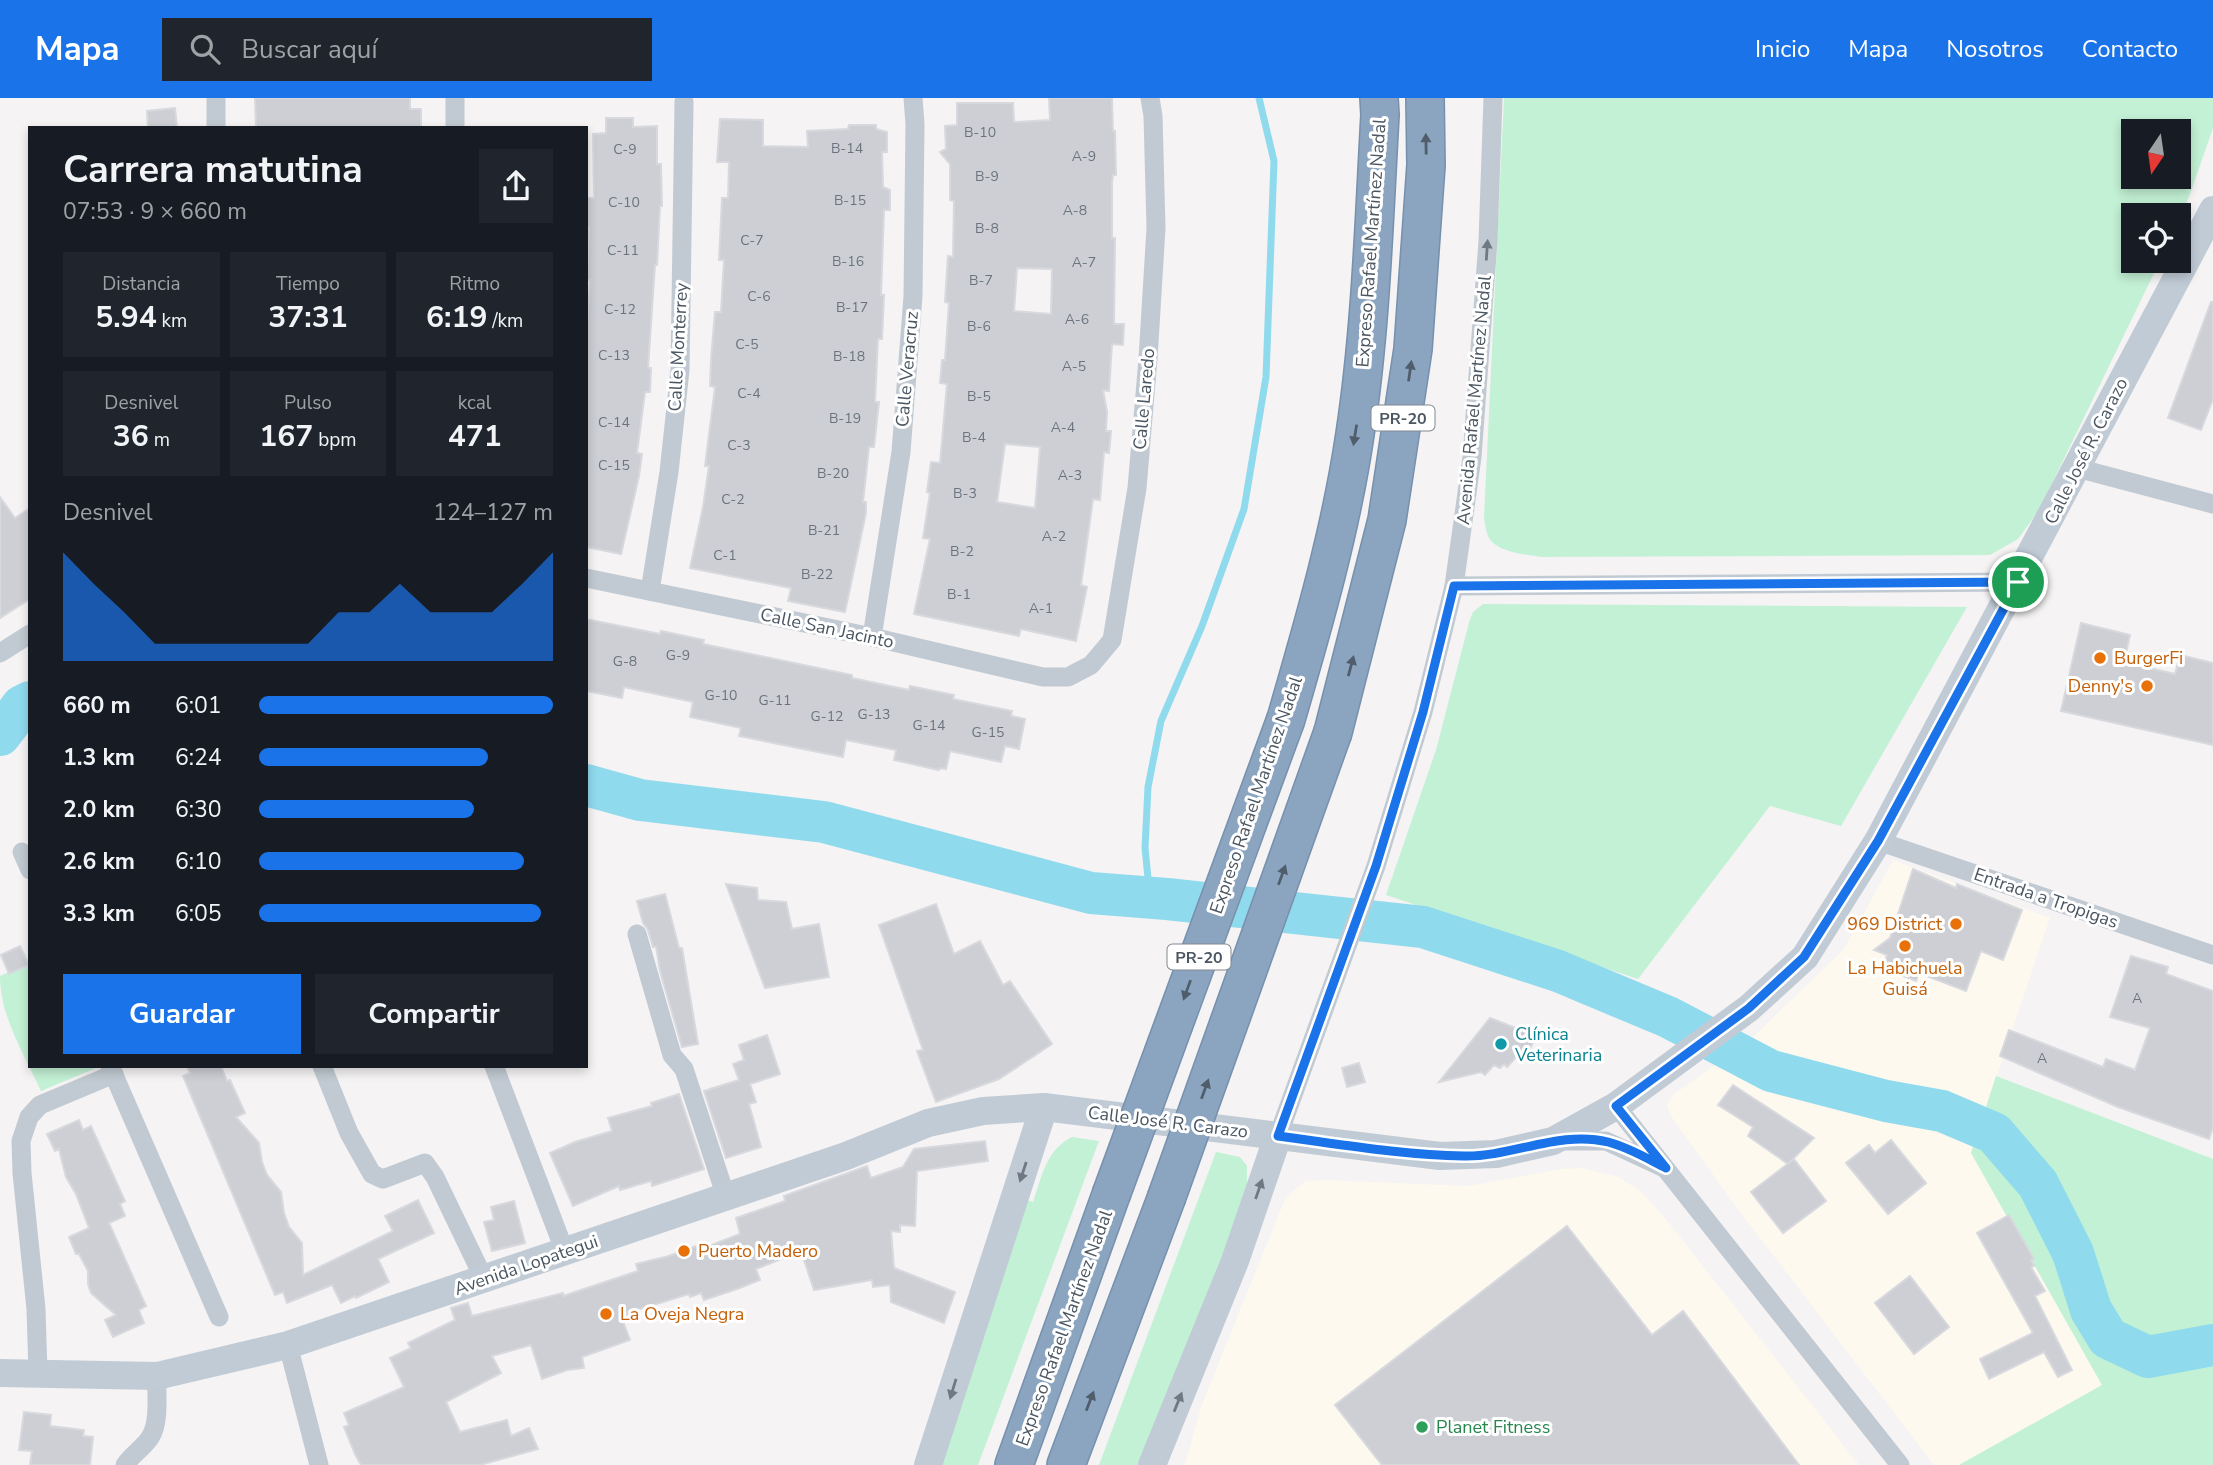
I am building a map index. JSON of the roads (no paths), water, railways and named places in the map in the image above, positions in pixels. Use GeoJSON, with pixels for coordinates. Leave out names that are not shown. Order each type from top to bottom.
{"type":"FeatureCollection","features":[{"type":"Feature","properties":{"kind":"highway","name":"PR-20"},"geometry":{"type":"LineString","coordinates":[[1066,1465],[1166,1199],[1333,732],[1387,520],[1413,349],[1426,166],[1425,98]]}},
{"type":"Feature","properties":{"kind":"highway","name":"Expreso Rafael Martínez Nadal"},"geometry":{"type":"LineString","coordinates":[[1014,1465],[1286,719],[1323,591],[1355,435],[1369,314],[1378,103]]}},
{"type":"Feature","properties":{"kind":"street"},"geometry":{"type":"LineString","coordinates":[[216,98],[216,126]]}},
{"type":"Feature","properties":{"kind":"street"},"geometry":{"type":"LineString","coordinates":[[455,98],[455,126]]}},
{"type":"Feature","properties":{"kind":"street","name":"Calle Veracruz"},"geometry":{"type":"LineString","coordinates":[[872,637],[901,452],[913,296],[913,98]]}},
{"type":"Feature","properties":{"kind":"street","name":"Calle Laredo"},"geometry":{"type":"LineString","coordinates":[[1068,677],[1091,665],[1112,640],[1137,488],[1156,228],[1153,116],[1150,98]]}},
{"type":"Feature","properties":{"kind":"street","name":"Avenida Rafael Martínez Nadal"},"geometry":{"type":"LineString","coordinates":[[1278,1136],[1376,866],[1423,712],[1454,586],[1472,457],[1488,241],[1493,98]]}},
{"type":"Feature","properties":{"kind":"street","name":"Calle Monterrey"},"geometry":{"type":"LineString","coordinates":[[650,591],[669,472],[680,370],[684,102]]}},
{"type":"Feature","properties":{"kind":"street","name":"Calle José R. Carazo"},"geometry":{"type":"LineString","coordinates":[[1044,1108],[1460,1156],[1496,1154],[1553,1141],[1616,1106],[1749,1008],[1804,957],[1878,841],[2018,582],[2213,210]]}},
{"type":"Feature","properties":{"kind":"street"},"geometry":{"type":"LineString","coordinates":[[2077,468],[2213,504]]}},
{"type":"Feature","properties":{"kind":"street","name":"Calle San Jacinto"},"geometry":{"type":"LineString","coordinates":[[588,578],[872,637],[1043,677],[1068,677]]}},
{"type":"Feature","properties":{"kind":"street"},"geometry":{"type":"LineString","coordinates":[[1454,586],[2018,582]]}},
{"type":"Feature","properties":{"kind":"street"},"geometry":{"type":"LineString","coordinates":[[0,653],[28,635]]}},
{"type":"Feature","properties":{"kind":"street","name":"Entrada a Tropigas"},"geometry":{"type":"LineString","coordinates":[[1878,841],[2213,955]]}},
{"type":"Feature","properties":{"kind":"street"},"geometry":{"type":"LineString","coordinates":[[637,934],[672,1055],[684,1069],[726,1197]]}},
{"type":"Feature","properties":{"kind":"street"},"geometry":{"type":"LineString","coordinates":[[323,1068],[349,1133],[372,1174],[383,1179],[425,1163],[435,1177],[484,1279]]}},
{"type":"Feature","properties":{"kind":"street"},"geometry":{"type":"LineString","coordinates":[[495,1068],[565,1252]]}},
{"type":"Feature","properties":{"kind":"street"},"geometry":{"type":"LineString","coordinates":[[38,1373],[36,1309],[22,1173],[23,1134],[29,1117],[40,1105],[112,1070],[219,1317]]}},
{"type":"Feature","properties":{"kind":"street"},"geometry":{"type":"LineString","coordinates":[[1616,1106],[1900,1465]]}},
{"type":"Feature","properties":{"kind":"street"},"geometry":{"type":"LineString","coordinates":[[928,1465],[1044,1108]]}},
{"type":"Feature","properties":{"kind":"street","name":"Avenida Lopategui"},"geometry":{"type":"LineString","coordinates":[[0,1373],[157,1376],[288,1345],[846,1156],[928,1123],[983,1111],[1044,1108]]}},
{"type":"Feature","properties":{"kind":"street"},"geometry":{"type":"LineString","coordinates":[[1152,1465],[1235,1261],[1278,1136]]}},
{"type":"Feature","properties":{"kind":"street"},"geometry":{"type":"LineString","coordinates":[[1553,1141],[1606,1141],[1666,1168]]}},
{"type":"Feature","properties":{"kind":"street"},"geometry":{"type":"LineString","coordinates":[[288,1345],[318,1465]]}},
{"type":"Feature","properties":{"kind":"street"},"geometry":{"type":"LineString","coordinates":[[125,1465],[150,1437],[155,1423],[157,1376]]}},
{"type":"Feature","properties":{"kind":"waterway"},"geometry":{"type":"LineString","coordinates":[[1150,898],[1145,848],[1148,787],[1161,721],[1202,626],[1244,509],[1266,377],[1274,161],[1259,98]]}},
{"type":"Feature","properties":{"kind":"waterway"},"geometry":{"type":"LineString","coordinates":[[0,735],[22,706],[28,703]]}},
{"type":"Feature","properties":{"kind":"waterway"},"geometry":{"type":"LineString","coordinates":[[588,786],[640,800],[824,822],[1091,893],[1423,927],[1558,971],[1668,1017],[1771,1071],[1886,1101],[1942,1111],[1994,1133],[2038,1184],[2073,1253],[2091,1310],[2108,1338],[2148,1357],[2213,1345]]}},
{"type":"Feature","properties":{"kind":"place","name":"BurgerFi"},"geometry":{"type":"Point","coordinates":[2100,658]}},
{"type":"Feature","properties":{"kind":"place","name":"Denny's"},"geometry":{"type":"Point","coordinates":[2147,686]}},
{"type":"Feature","properties":{"kind":"place","name":"969 District"},"geometry":{"type":"Point","coordinates":[1956,924]}},
{"type":"Feature","properties":{"kind":"place","name":"La Habichuela Guisá"},"geometry":{"type":"Point","coordinates":[1905,946]}},
{"type":"Feature","properties":{"kind":"place","name":"Clínica Veterinaria"},"geometry":{"type":"Point","coordinates":[1501,1044]}},
{"type":"Feature","properties":{"kind":"place","name":"Puerto Madero"},"geometry":{"type":"Point","coordinates":[684,1251]}},
{"type":"Feature","properties":{"kind":"place","name":"La Oveja Negra"},"geometry":{"type":"Point","coordinates":[606,1314]}},
{"type":"Feature","properties":{"kind":"place","name":"Planet Fitness"},"geometry":{"type":"Point","coordinates":[1422,1427]}}]}
